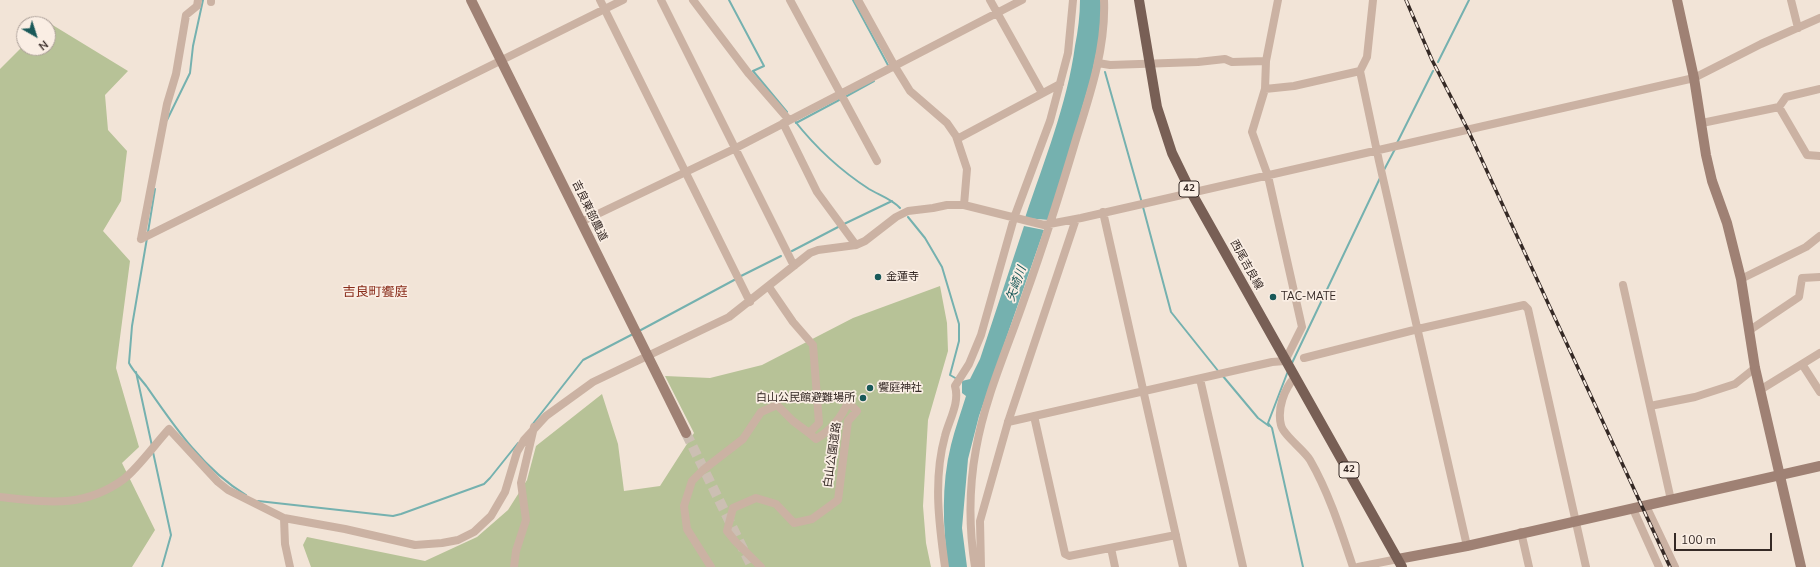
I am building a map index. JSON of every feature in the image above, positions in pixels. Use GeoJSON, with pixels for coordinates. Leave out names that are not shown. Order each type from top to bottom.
{"type":"FeatureCollection","features":[{"type":"Feature","properties":{"kind":"main road","name":"西尾吉良線"},"geometry":{"type":"LineString","coordinates":[[1139,0],[1148,64],[1157,107],[1172,153],[1191,192],[1294,376],[1356,481],[1400,563]]}},
{"type":"Feature","properties":{"kind":"street"},"geometry":{"type":"LineString","coordinates":[[198,0],[197,6],[186,15],[176,74],[167,104],[141,239],[623,0]]}},
{"type":"Feature","properties":{"kind":"street","name":"吉良東部農道"},"geometry":{"type":"LineString","coordinates":[[471,0],[646,356],[686,433]]}},
{"type":"Feature","properties":{"kind":"street"},"geometry":{"type":"LineString","coordinates":[[600,0],[684,173],[750,302]]}},
{"type":"Feature","properties":{"kind":"street"},"geometry":{"type":"LineString","coordinates":[[661,0],[734,149],[794,266]]}},
{"type":"Feature","properties":{"kind":"street"},"geometry":{"type":"LineString","coordinates":[[693,0],[786,121],[817,192],[856,245]]}},
{"type":"Feature","properties":{"kind":"street"},"geometry":{"type":"LineString","coordinates":[[790,0],[877,161]]}},
{"type":"Feature","properties":{"kind":"street"},"geometry":{"type":"LineString","coordinates":[[858,0],[894,66],[910,91],[947,123],[957,139],[966,170],[964,205]]}},
{"type":"Feature","properties":{"kind":"street"},"geometry":{"type":"LineString","coordinates":[[990,0],[1042,93]]}},
{"type":"Feature","properties":{"kind":"street"},"geometry":{"type":"LineString","coordinates":[[581,222],[734,149],[1022,0]]}},
{"type":"Feature","properties":{"kind":"street"},"geometry":{"type":"LineString","coordinates":[[945,567],[938,503],[938,474],[944,437],[958,396],[955,386],[969,364],[981,335],[1014,218],[1050,121],[1068,53],[1073,0]]}},
{"type":"Feature","properties":{"kind":"street"},"geometry":{"type":"LineString","coordinates":[[975,567],[971,509],[976,449],[986,408],[1047,225],[1098,63],[1104,25],[1104,0]]}},
{"type":"Feature","properties":{"kind":"street"},"geometry":{"type":"LineString","coordinates":[[1008,422],[1272,362],[1286,361],[1302,327],[1268,176],[1252,132],[1265,89],[1266,61],[1278,0]]}},
{"type":"Feature","properties":{"kind":"street"},"geometry":{"type":"LineString","coordinates":[[1373,0],[1368,57],[1360,71],[1381,150],[1379,162],[1467,546]]}},
{"type":"Feature","properties":{"kind":"street"},"geometry":{"type":"LineString","coordinates":[[1677,0],[1694,78],[1712,181],[1727,224],[1741,279],[1755,368],[1801,567]]}},
{"type":"Feature","properties":{"kind":"street"},"geometry":{"type":"LineString","coordinates":[[1791,0],[1798,28]]}},
{"type":"Feature","properties":{"kind":"street"},"geometry":{"type":"LineString","coordinates":[[0,497],[56,502],[77,500],[105,491],[125,478],[169,429],[218,482],[228,490],[284,518],[345,528],[415,544],[442,543],[458,540],[474,532],[483,525],[498,506],[505,492],[517,452],[534,426],[593,382],[729,317],[769,287],[810,253],[818,250],[856,245],[865,241],[896,217],[908,211],[947,205],[964,205],[1047,225],[1076,219],[1694,78],[1761,44],[1820,18]]}},
{"type":"Feature","properties":{"kind":"street"},"geometry":{"type":"LineString","coordinates":[[1098,63],[1148,64],[1198,62],[1225,59],[1232,62],[1266,61]]}},
{"type":"Feature","properties":{"kind":"street"},"geometry":{"type":"LineString","coordinates":[[1265,89],[1294,86],[1360,71]]}},
{"type":"Feature","properties":{"kind":"street"},"geometry":{"type":"LineString","coordinates":[[957,139],[1060,84]]}},
{"type":"Feature","properties":{"kind":"street"},"geometry":{"type":"LineString","coordinates":[[1702,123],[1779,107],[1786,97],[1820,89]]}},
{"type":"Feature","properties":{"kind":"street"},"geometry":{"type":"LineString","coordinates":[[1779,107],[1807,155],[1820,156]]}},
{"type":"Feature","properties":{"kind":"street"},"geometry":{"type":"LineString","coordinates":[[1103,212],[1183,567]]}},
{"type":"Feature","properties":{"kind":"street"},"geometry":{"type":"LineString","coordinates":[[981,567],[980,521],[1008,422],[1076,219]]}},
{"type":"Feature","properties":{"kind":"street"},"geometry":{"type":"LineString","coordinates":[[1741,279],[1806,247],[1820,236]]}},
{"type":"Feature","properties":{"kind":"street"},"geometry":{"type":"LineString","coordinates":[[1750,330],[1799,297],[1802,278],[1820,277]]}},
{"type":"Feature","properties":{"kind":"street"},"geometry":{"type":"LineString","coordinates":[[1623,285],[1671,500]]}},
{"type":"Feature","properties":{"kind":"street"},"geometry":{"type":"LineString","coordinates":[[711,567],[688,529],[684,506],[692,481],[703,470],[742,439],[761,412],[777,405],[793,421],[809,433],[819,423],[814,345],[793,322],[769,287]]}},
{"type":"Feature","properties":{"kind":"street"},"geometry":{"type":"LineString","coordinates":[[1304,358],[1418,329],[1524,305],[1528,309],[1586,567]]}},
{"type":"Feature","properties":{"kind":"street"},"geometry":{"type":"LineString","coordinates":[[1760,390],[1820,353]]}},
{"type":"Feature","properties":{"kind":"street"},"geometry":{"type":"LineString","coordinates":[[1802,364],[1820,392]]}},
{"type":"Feature","properties":{"kind":"street"},"geometry":{"type":"LineString","coordinates":[[1650,406],[1695,397],[1736,384],[1755,368]]}},
{"type":"Feature","properties":{"kind":"street"},"geometry":{"type":"LineString","coordinates":[[1294,376],[1289,383],[1284,396],[1280,412],[1281,427],[1309,458],[1325,488],[1353,567]]}},
{"type":"Feature","properties":{"kind":"street"},"geometry":{"type":"LineString","coordinates":[[1200,379],[1243,567]]}},
{"type":"Feature","properties":{"kind":"street","name":"白山公園道路"},"geometry":{"type":"LineString","coordinates":[[761,567],[727,531],[733,508],[756,498],[776,504],[794,523],[812,519],[838,500],[848,420],[856,411],[848,402],[844,412],[825,434],[816,439],[809,433]]}},
{"type":"Feature","properties":{"kind":"street"},"geometry":{"type":"LineString","coordinates":[[1034,416],[1065,554],[1069,556],[1176,535]]}},
{"type":"Feature","properties":{"kind":"street"},"geometry":{"type":"LineString","coordinates":[[514,567],[516,551],[526,520],[521,483],[534,426]]}},
{"type":"Feature","properties":{"kind":"street"},"geometry":{"type":"LineString","coordinates":[[1358,567],[1400,563],[1521,532],[1633,509],[1820,466]]}},
{"type":"Feature","properties":{"kind":"street"},"geometry":{"type":"LineString","coordinates":[[1646,506],[1675,567]]}},
{"type":"Feature","properties":{"kind":"street"},"geometry":{"type":"LineString","coordinates":[[1633,509],[1659,567]]}},
{"type":"Feature","properties":{"kind":"street"},"geometry":{"type":"LineString","coordinates":[[284,518],[285,544],[290,567]]}},
{"type":"Feature","properties":{"kind":"street"},"geometry":{"type":"LineString","coordinates":[[1521,532],[1529,567]]}},
{"type":"Feature","properties":{"kind":"street"},"geometry":{"type":"LineString","coordinates":[[1111,548],[1116,567]]}},
{"type":"Feature","properties":{"kind":"green space"},"geometry":{"type":"Polygon","coordinates":[[[56,27],[128,71],[105,95],[108,130],[127,151],[121,201],[103,231],[130,261],[116,368],[139,447],[122,463],[155,530],[132,567],[0,567],[0,69],[16,53],[16,56],[56,56],[56,27]]]}},
{"type":"Feature","properties":{"kind":"green space"},"geometry":{"type":"Polygon","coordinates":[[[940,286],[947,323],[948,351],[928,420],[923,506],[926,543],[931,567],[311,567],[303,545],[307,537],[425,561],[477,537],[508,510],[527,480],[536,446],[602,394],[618,444],[624,491],[660,486],[694,433],[665,376],[710,378],[762,365],[853,318],[940,286]]]}},
{"type":"Feature","properties":{"kind":"water"},"geometry":{"type":"Polygon","coordinates":[[[1080,0],[1101,0],[1101,31],[1091,78],[1049,220],[1025,218],[1061,111],[1077,35],[1080,0]]]}},
{"type":"Feature","properties":{"kind":"water","name":"矢崎川"},"geometry":{"type":"Polygon","coordinates":[[[1024,226],[1044,230],[979,416],[968,459],[962,528],[967,567],[948,567],[944,521],[944,491],[951,445],[966,396],[962,393],[962,381],[970,379],[980,359],[1024,226]]]}},
{"type":"Feature","properties":{"kind":"waterway"},"geometry":{"type":"LineString","coordinates":[[167,120],[190,73],[193,46],[203,0]]}},
{"type":"Feature","properties":{"kind":"waterway"},"geometry":{"type":"LineString","coordinates":[[729,0],[764,66],[753,71],[787,112]]}},
{"type":"Feature","properties":{"kind":"waterway"},"geometry":{"type":"LineString","coordinates":[[853,0],[889,67]]}},
{"type":"Feature","properties":{"kind":"waterway"},"geometry":{"type":"LineString","coordinates":[[1438,62],[1469,0]]}},
{"type":"Feature","properties":{"kind":"waterway"},"geometry":{"type":"LineString","coordinates":[[1397,143],[1433,71]]}},
{"type":"Feature","properties":{"kind":"waterway"},"geometry":{"type":"LineString","coordinates":[[1105,72],[1142,203]]}},
{"type":"Feature","properties":{"kind":"waterway"},"geometry":{"type":"LineString","coordinates":[[845,97],[874,81]]}},
{"type":"Feature","properties":{"kind":"waterway"},"geometry":{"type":"LineString","coordinates":[[796,123],[841,99]]}},
{"type":"Feature","properties":{"kind":"waterway"},"geometry":{"type":"LineString","coordinates":[[794,120],[819,149],[837,166],[869,189],[900,208]]}},
{"type":"Feature","properties":{"kind":"waterway"},"geometry":{"type":"LineString","coordinates":[[1384,170],[1395,149]]}},
{"type":"Feature","properties":{"kind":"waterway"},"geometry":{"type":"LineString","coordinates":[[1292,363],[1380,178]]}},
{"type":"Feature","properties":{"kind":"waterway"},"geometry":{"type":"LineString","coordinates":[[148,232],[155,189]]}},
{"type":"Feature","properties":{"kind":"waterway"},"geometry":{"type":"LineString","coordinates":[[844,224],[892,201]]}},
{"type":"Feature","properties":{"kind":"waterway"},"geometry":{"type":"LineString","coordinates":[[1143,207],[1171,312],[1219,372]]}},
{"type":"Feature","properties":{"kind":"waterway"},"geometry":{"type":"LineString","coordinates":[[908,217],[925,238],[942,267],[959,324],[959,341],[950,375],[957,379]]}},
{"type":"Feature","properties":{"kind":"waterway"},"geometry":{"type":"LineString","coordinates":[[792,251],[840,226]]}},
{"type":"Feature","properties":{"kind":"waterway"},"geometry":{"type":"LineString","coordinates":[[147,238],[132,326],[129,363],[179,432],[203,460],[231,485],[246,495]]}},
{"type":"Feature","properties":{"kind":"waterway"},"geometry":{"type":"LineString","coordinates":[[739,277],[781,256]]}},
{"type":"Feature","properties":{"kind":"waterway"},"geometry":{"type":"LineString","coordinates":[[639,331],[736,279]]}},
{"type":"Feature","properties":{"kind":"waterway"},"geometry":{"type":"LineString","coordinates":[[532,425],[583,360],[633,334]]}},
{"type":"Feature","properties":{"kind":"waterway"},"geometry":{"type":"LineString","coordinates":[[1288,371],[1268,423],[1272,428],[1303,567]]}},
{"type":"Feature","properties":{"kind":"waterway"},"geometry":{"type":"LineString","coordinates":[[136,372],[152,446]]}},
{"type":"Feature","properties":{"kind":"waterway"},"geometry":{"type":"LineString","coordinates":[[1222,375],[1258,418],[1269,426]]}},
{"type":"Feature","properties":{"kind":"waterway"},"geometry":{"type":"LineString","coordinates":[[258,501],[393,516],[484,484],[518,443]]}},
{"type":"Feature","properties":{"kind":"waterway"},"geometry":{"type":"LineString","coordinates":[[153,452],[171,535],[162,567]]}},
{"type":"Feature","properties":{"kind":"tunnel"},"geometry":{"type":"LineString","coordinates":[[686,433],[752,567]]}},
{"type":"Feature","properties":{"kind":"railway"},"geometry":{"type":"LineString","coordinates":[[1406,0],[1432,60],[1468,130],[1670,567]]}},
{"type":"Feature","properties":{"kind":"place","name":"金蓮寺"},"geometry":{"type":"Point","coordinates":[878,277]}},
{"type":"Feature","properties":{"kind":"place","name":"TAC-MATE"},"geometry":{"type":"Point","coordinates":[1273,297]}},
{"type":"Feature","properties":{"kind":"place","name":"饗庭神社"},"geometry":{"type":"Point","coordinates":[870,388]}},
{"type":"Feature","properties":{"kind":"place","name":"白山公民館避難場所"},"geometry":{"type":"Point","coordinates":[863,398]}},
{"type":"Feature","properties":{"kind":"district","name":"吉良町饗庭"},"geometry":{"type":"Point","coordinates":[375,293]}}]}
